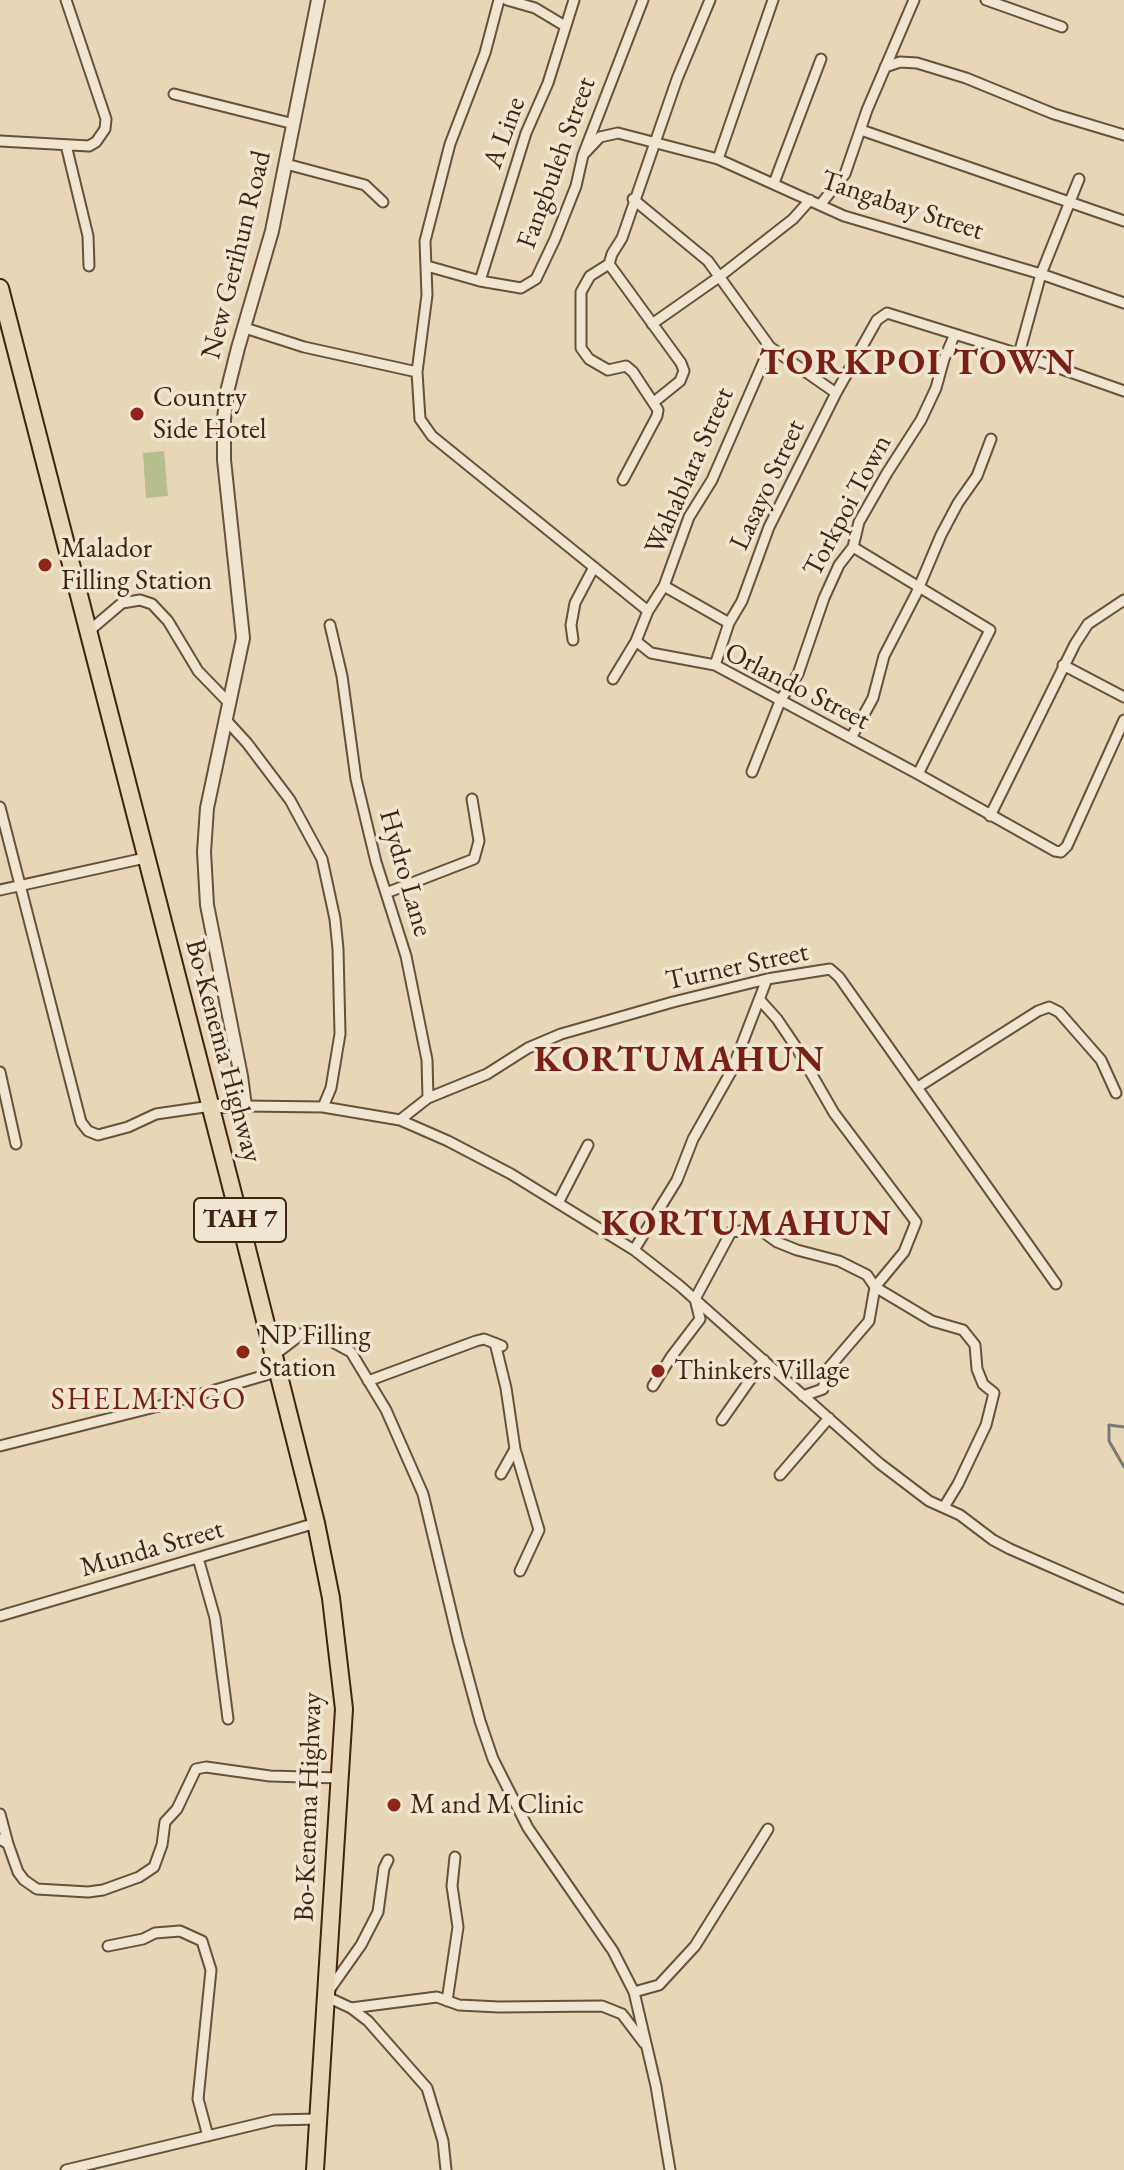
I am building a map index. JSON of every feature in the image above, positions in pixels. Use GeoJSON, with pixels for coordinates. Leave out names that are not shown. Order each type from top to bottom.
{"type":"FeatureCollection","features":[{"type":"Feature","properties":{"kind":"highway","name":"Bo-Kenema Highway"},"geometry":{"type":"LineString","coordinates":[[0,288],[7,342],[89,631],[316,1523],[331,1598],[344,1709],[315,2170]]}},
{"type":"Feature","properties":{"kind":"street"},"geometry":{"type":"LineString","coordinates":[[0,141],[89,146],[105,129],[106,119],[66,0]]}},
{"type":"Feature","properties":{"kind":"street","name":"New Gerihun Road"},"geometry":{"type":"LineString","coordinates":[[245,1106],[207,905],[204,852],[207,808],[243,638],[224,460],[224,419],[227,392],[264,259],[286,164],[318,0]]}},
{"type":"Feature","properties":{"kind":"street"},"geometry":{"type":"LineString","coordinates":[[499,0],[485,53],[450,144],[425,241],[427,295],[417,372],[420,419],[432,436],[648,611],[636,641],[613,679]]}},
{"type":"Feature","properties":{"kind":"street"},"geometry":{"type":"LineString","coordinates":[[507,0],[535,8],[565,26]]}},
{"type":"Feature","properties":{"kind":"street","name":"A Line"},"geometry":{"type":"LineString","coordinates":[[480,281],[526,133],[548,83],[574,0]]}},
{"type":"Feature","properties":{"kind":"street","name":"Fangbuleh Street"},"geometry":{"type":"LineString","coordinates":[[427,266],[480,281],[521,288],[536,279],[576,186],[583,155],[643,0]]}},
{"type":"Feature","properties":{"kind":"street"},"geometry":{"type":"LineString","coordinates":[[623,480],[658,410],[626,366],[608,370],[589,359],[581,348],[581,292],[590,276],[609,264],[622,238],[653,143],[710,0]]}},
{"type":"Feature","properties":{"kind":"street"},"geometry":{"type":"LineString","coordinates":[[718,159],[773,0]]}},
{"type":"Feature","properties":{"kind":"street"},"geometry":{"type":"LineString","coordinates":[[652,324],[719,277],[815,202],[845,174],[914,0]]}},
{"type":"Feature","properties":{"kind":"street"},"geometry":{"type":"LineString","coordinates":[[986,0],[1062,27]]}},
{"type":"Feature","properties":{"kind":"street"},"geometry":{"type":"LineString","coordinates":[[774,183],[821,59]]}},
{"type":"Feature","properties":{"kind":"street"},"geometry":{"type":"LineString","coordinates":[[885,67],[900,62],[917,63],[966,78],[1054,114],[1124,135]]}},
{"type":"Feature","properties":{"kind":"street"},"geometry":{"type":"LineString","coordinates":[[174,94],[294,124]]}},
{"type":"Feature","properties":{"kind":"street"},"geometry":{"type":"LineString","coordinates":[[861,130],[1124,221]]}},
{"type":"Feature","properties":{"kind":"street","name":"Tangabay Street"},"geometry":{"type":"LineString","coordinates":[[583,155],[600,137],[618,133],[718,159],[844,216],[1041,274],[1124,303]]}},
{"type":"Feature","properties":{"kind":"street"},"geometry":{"type":"LineString","coordinates":[[66,145],[88,236],[89,266]]}},
{"type":"Feature","properties":{"kind":"street"},"geometry":{"type":"LineString","coordinates":[[286,164],[365,185],[383,202]]}},
{"type":"Feature","properties":{"kind":"street"},"geometry":{"type":"LineString","coordinates":[[1019,354],[1041,274],[1079,179]]}},
{"type":"Feature","properties":{"kind":"street"},"geometry":{"type":"LineString","coordinates":[[633,199],[708,261],[770,347],[836,393]]}},
{"type":"Feature","properties":{"kind":"street"},"geometry":{"type":"LineString","coordinates":[[609,264],[684,371],[680,381],[654,402]]}},
{"type":"Feature","properties":{"kind":"street","name":"Lasayo Street"},"geometry":{"type":"LineString","coordinates":[[715,665],[769,527],[836,393],[877,320],[887,313],[1124,391]]}},
{"type":"Feature","properties":{"kind":"street"},"geometry":{"type":"LineString","coordinates":[[245,328],[304,347],[417,372]]}},
{"type":"Feature","properties":{"kind":"street","name":"Torkpoi Town"},"geometry":{"type":"LineString","coordinates":[[752,772],[781,699],[798,674],[824,598],[839,565],[853,547],[859,522],[926,409],[955,334]]}},
{"type":"Feature","properties":{"kind":"street","name":"Wahablara Street"},"geometry":{"type":"LineString","coordinates":[[648,611],[664,586],[689,517],[712,480],[770,347]]}},
{"type":"Feature","properties":{"kind":"street"},"geometry":{"type":"LineString","coordinates":[[851,738],[873,698],[884,656],[953,514],[977,476],[991,439]]}},
{"type":"Feature","properties":{"kind":"street"},"geometry":{"type":"LineString","coordinates":[[853,547],[990,630],[918,774]]}},
{"type":"Feature","properties":{"kind":"street"},"geometry":{"type":"LineString","coordinates":[[573,640],[571,625],[575,603],[594,567]]}},
{"type":"Feature","properties":{"kind":"street"},"geometry":{"type":"LineString","coordinates":[[664,586],[729,623]]}},
{"type":"Feature","properties":{"kind":"street"},"geometry":{"type":"LineString","coordinates":[[89,631],[122,603],[140,600],[152,604],[168,621],[198,671],[230,704]]}},
{"type":"Feature","properties":{"kind":"street"},"geometry":{"type":"LineString","coordinates":[[990,816],[1063,665],[1088,624],[1124,600]]}},
{"type":"Feature","properties":{"kind":"street","name":"Hydro Lane"},"geometry":{"type":"LineString","coordinates":[[330,625],[342,676],[356,779],[410,978],[427,1060],[428,1098]]}},
{"type":"Feature","properties":{"kind":"street","name":"Orlando Street"},"geometry":{"type":"LineString","coordinates":[[636,641],[651,653],[715,665],[1061,852],[1067,846],[1124,720]]}},
{"type":"Feature","properties":{"kind":"street"},"geometry":{"type":"LineString","coordinates":[[1063,665],[1124,697]]}},
{"type":"Feature","properties":{"kind":"street"},"geometry":{"type":"LineString","coordinates":[[226,720],[290,800],[322,859],[335,919],[340,1034],[331,1088],[323,1107]]}},
{"type":"Feature","properties":{"kind":"street"},"geometry":{"type":"LineString","coordinates":[[386,893],[474,859],[479,841],[472,799]]}},
{"type":"Feature","properties":{"kind":"street"},"geometry":{"type":"LineString","coordinates":[[0,807],[69,1081],[81,1122],[88,1131],[98,1135],[128,1127],[156,1114],[211,1106],[323,1107],[400,1120],[448,1141],[634,1250],[695,1299],[889,1471],[929,1501],[960,1515],[1010,1549],[1124,1599]]}},
{"type":"Feature","properties":{"kind":"street"},"geometry":{"type":"LineString","coordinates":[[0,890],[145,858]]}},
{"type":"Feature","properties":{"kind":"street","name":"Turner Street"},"geometry":{"type":"LineString","coordinates":[[428,1098],[487,1074],[528,1048],[561,1034],[767,979],[830,969],[839,977],[918,1087],[1056,1284]]}},
{"type":"Feature","properties":{"kind":"street"},"geometry":{"type":"LineString","coordinates":[[634,1250],[677,1180],[693,1139],[732,1070],[767,979]]}},
{"type":"Feature","properties":{"kind":"street"},"geometry":{"type":"LineString","coordinates":[[760,1000],[796,1047],[834,1113],[916,1222],[904,1252],[875,1287],[869,1321],[827,1370],[823,1389],[803,1396]]}},
{"type":"Feature","properties":{"kind":"street"},"geometry":{"type":"LineString","coordinates":[[918,1087],[1049,1007],[1059,1012],[1101,1060],[1116,1093]]}},
{"type":"Feature","properties":{"kind":"street"},"geometry":{"type":"LineString","coordinates":[[0,1072],[4,1109],[16,1144]]}},
{"type":"Feature","properties":{"kind":"street"},"geometry":{"type":"LineString","coordinates":[[400,1120],[428,1098]]}},
{"type":"Feature","properties":{"kind":"street"},"geometry":{"type":"LineString","coordinates":[[558,1203],[588,1145]]}},
{"type":"Feature","properties":{"kind":"street"},"geometry":{"type":"LineString","coordinates":[[653,1386],[700,1319],[695,1299],[731,1232],[759,1229],[777,1242],[797,1250],[839,1261],[867,1275],[875,1287],[932,1321],[963,1330],[975,1345],[977,1369],[983,1384],[994,1393],[986,1425],[944,1507]]}},
{"type":"Feature","properties":{"kind":"street"},"geometry":{"type":"LineString","coordinates":[[0,1446],[171,1403],[274,1364],[307,1330],[351,1352],[386,1410],[423,1494],[458,1640],[493,1759],[528,1828],[613,1951],[634,1992],[670,2170]]}},
{"type":"Feature","properties":{"kind":"street"},"geometry":{"type":"LineString","coordinates":[[368,1381],[476,1341],[484,1339],[499,1345],[515,1449],[539,1530],[520,1571]]}},
{"type":"Feature","properties":{"kind":"street"},"geometry":{"type":"LineString","coordinates":[[722,1420],[764,1360]]}},
{"type":"Feature","properties":{"kind":"street"},"geometry":{"type":"LineString","coordinates":[[780,1475],[829,1418]]}},
{"type":"Feature","properties":{"kind":"street"},"geometry":{"type":"LineString","coordinates":[[501,1474],[515,1449]]}},
{"type":"Feature","properties":{"kind":"street","name":"Munda Street"},"geometry":{"type":"LineString","coordinates":[[0,1616],[316,1523]]}},
{"type":"Feature","properties":{"kind":"street"},"geometry":{"type":"LineString","coordinates":[[198,1558],[215,1618],[228,1719]]}},
{"type":"Feature","properties":{"kind":"street"},"geometry":{"type":"LineString","coordinates":[[0,1814],[4,1842],[24,1880],[37,1889],[88,1892],[139,1877],[157,1863],[165,1822],[177,1809],[196,1769],[206,1767],[270,1776],[340,1778]]}},
{"type":"Feature","properties":{"kind":"street"},"geometry":{"type":"LineString","coordinates":[[634,1992],[659,1985],[695,1946],[707,1922],[768,1829]]}},
{"type":"Feature","properties":{"kind":"street"},"geometry":{"type":"LineString","coordinates":[[447,2001],[458,1927],[452,1886],[455,1857]]}},
{"type":"Feature","properties":{"kind":"street"},"geometry":{"type":"LineString","coordinates":[[388,1860],[384,1868],[378,1912],[361,1945],[325,1996],[351,2008],[368,2021],[427,2088],[443,2141],[446,2170]]}},
{"type":"Feature","properties":{"kind":"street"},"geometry":{"type":"LineString","coordinates":[[108,1946],[143,1939],[155,1933],[180,1931],[202,1941],[211,1970],[198,2099],[208,2136]]}},
{"type":"Feature","properties":{"kind":"street"},"geometry":{"type":"LineString","coordinates":[[351,2008],[437,1997],[459,2005],[602,2006],[622,2014],[646,2045]]}},
{"type":"Feature","properties":{"kind":"street"},"geometry":{"type":"LineString","coordinates":[[66,2170],[274,2120],[318,2119]]}},
{"type":"Feature","properties":{"kind":"green space"},"geometry":{"type":"Polygon","coordinates":[[[164,451],[168,496],[146,498],[143,453],[164,451]]]}},
{"type":"Feature","properties":{"kind":"waterway"},"geometry":{"type":"LineString","coordinates":[[1124,1427],[1109,1425],[1109,1441],[1124,1467]]}},
{"type":"Feature","properties":{"kind":"place","name":"Country Side Hotel"},"geometry":{"type":"Point","coordinates":[137,414]}},
{"type":"Feature","properties":{"kind":"place","name":"Malador Filling Station"},"geometry":{"type":"Point","coordinates":[45,565]}},
{"type":"Feature","properties":{"kind":"place","name":"NP Filling Station"},"geometry":{"type":"Point","coordinates":[243,1352]}},
{"type":"Feature","properties":{"kind":"place","name":"Thinkers Village"},"geometry":{"type":"Point","coordinates":[658,1371]}},
{"type":"Feature","properties":{"kind":"place","name":"M and M Clinic"},"geometry":{"type":"Point","coordinates":[394,1805]}},
{"type":"Feature","properties":{"kind":"district","name":"TORKPOI TOWN"},"geometry":{"type":"Point","coordinates":[918,364]}},
{"type":"Feature","properties":{"kind":"district","name":"KORTUMAHUN"},"geometry":{"type":"Point","coordinates":[680,1061]}},
{"type":"Feature","properties":{"kind":"district","name":"KORTUMAHUN"},"geometry":{"type":"Point","coordinates":[747,1225]}},
{"type":"Feature","properties":{"kind":"district","name":"SHELMINGO"},"geometry":{"type":"Point","coordinates":[149,1401]}}]}
